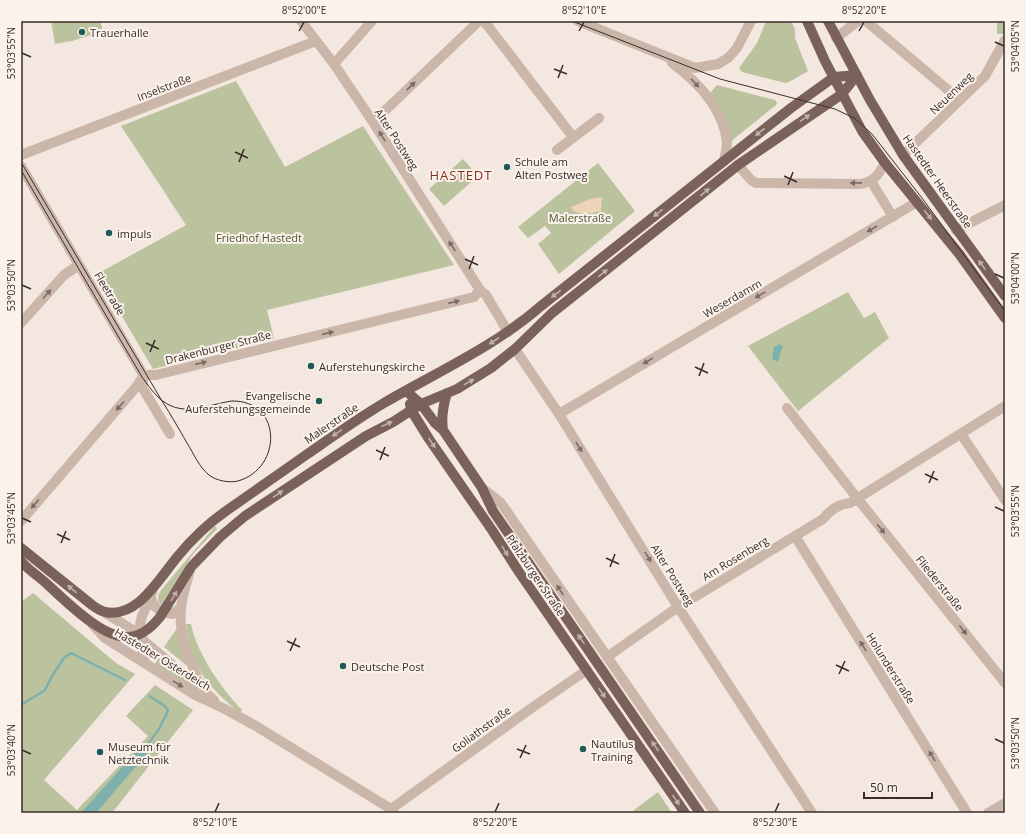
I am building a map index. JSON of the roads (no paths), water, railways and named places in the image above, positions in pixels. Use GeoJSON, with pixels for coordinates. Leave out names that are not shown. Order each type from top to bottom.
{"type":"FeatureCollection","features":[{"type":"Feature","properties":{"kind":"main road"},"geometry":{"type":"LineString","coordinates":[[806,21],[825,61],[862,131],[960,255],[1005,318]]}},
{"type":"Feature","properties":{"kind":"main road","name":"Hastedter Heerstraße"},"geometry":{"type":"LineString","coordinates":[[828,21],[836,38],[903,155],[1005,296]]}},
{"type":"Feature","properties":{"kind":"main road"},"geometry":{"type":"LineString","coordinates":[[834,76],[857,75]]}},
{"type":"Feature","properties":{"kind":"main road"},"geometry":{"type":"LineString","coordinates":[[86,619],[116,634],[127,637],[145,631],[154,624],[163,612],[191,567],[212,545],[246,516],[366,436],[421,404],[446,394],[479,376],[515,349],[552,313],[738,165],[842,94],[857,75]]}},
{"type":"Feature","properties":{"kind":"main road","name":"Malerstraße"},"geometry":{"type":"LineString","coordinates":[[104,612],[117,613],[127,610],[138,603],[153,589],[194,538],[217,518],[356,420],[471,355],[526,319],[724,161],[834,76]]}},
{"type":"Feature","properties":{"kind":"main road","name":"Pfalzburger Straße"},"geometry":{"type":"LineString","coordinates":[[406,391],[421,404],[435,423],[443,430],[482,488],[493,511],[700,813]]}},
{"type":"Feature","properties":{"kind":"main road","name":"Pfalzburger Straße"},"geometry":{"type":"LineString","coordinates":[[406,391],[412,410],[429,439],[685,813]]}},
{"type":"Feature","properties":{"kind":"main road"},"geometry":{"type":"LineString","coordinates":[[443,430],[441,419],[446,394]]}},
{"type":"Feature","properties":{"kind":"main road","name":"Hastedter Osterdeich"},"geometry":{"type":"LineString","coordinates":[[21,548],[92,606],[104,612]]}},
{"type":"Feature","properties":{"kind":"main road","name":"Hastedter Osterdeich"},"geometry":{"type":"LineString","coordinates":[[21,560],[86,619]]}},
{"type":"Feature","properties":{"kind":"street","name":"Alter Postweg"},"geometry":{"type":"LineString","coordinates":[[301,21],[334,64],[373,122],[480,290],[486,295],[508,332]]}},
{"type":"Feature","properties":{"kind":"street"},"geometry":{"type":"LineString","coordinates":[[334,64],[372,21]]}},
{"type":"Feature","properties":{"kind":"street"},"geometry":{"type":"LineString","coordinates":[[373,122],[479,21]]}},
{"type":"Feature","properties":{"kind":"street"},"geometry":{"type":"LineString","coordinates":[[484,21],[573,137]]}},
{"type":"Feature","properties":{"kind":"street"},"geometry":{"type":"LineString","coordinates":[[578,21],[695,68],[718,64],[728,58],[737,48],[751,21]]}},
{"type":"Feature","properties":{"kind":"street"},"geometry":{"type":"LineString","coordinates":[[836,38],[858,21]]}},
{"type":"Feature","properties":{"kind":"street"},"geometry":{"type":"LineString","coordinates":[[866,21],[960,100]]}},
{"type":"Feature","properties":{"kind":"street","name":"Neuenweg"},"geometry":{"type":"LineString","coordinates":[[903,155],[986,76],[1005,40]]}},
{"type":"Feature","properties":{"kind":"street","name":"Inselstraße"},"geometry":{"type":"LineString","coordinates":[[21,155],[316,41]]}},
{"type":"Feature","properties":{"kind":"street"},"geometry":{"type":"LineString","coordinates":[[653,52],[672,63],[689,76],[714,104],[723,126],[727,143],[724,161]]}},
{"type":"Feature","properties":{"kind":"street"},"geometry":{"type":"LineString","coordinates":[[557,150],[598,118]]}},
{"type":"Feature","properties":{"kind":"street"},"geometry":{"type":"LineString","coordinates":[[738,165],[751,180],[756,183],[861,184],[871,181],[878,176],[886,163]]}},
{"type":"Feature","properties":{"kind":"street","name":"Fleetrade"},"geometry":{"type":"LineString","coordinates":[[21,166],[144,376],[142,387],[170,434]]}},
{"type":"Feature","properties":{"kind":"street"},"geometry":{"type":"LineString","coordinates":[[871,181],[893,217]]}},
{"type":"Feature","properties":{"kind":"street","name":"Weserdamm"},"geometry":{"type":"LineString","coordinates":[[558,414],[917,202]]}},
{"type":"Feature","properties":{"kind":"street"},"geometry":{"type":"LineString","coordinates":[[956,230],[1005,204]]}},
{"type":"Feature","properties":{"kind":"street"},"geometry":{"type":"LineString","coordinates":[[21,323],[64,275],[79,264]]}},
{"type":"Feature","properties":{"kind":"street","name":"Drakenburger Straße"},"geometry":{"type":"LineString","coordinates":[[144,376],[147,374],[156,375],[474,297],[480,290]]}},
{"type":"Feature","properties":{"kind":"street","name":"Alter Postweg"},"geometry":{"type":"LineString","coordinates":[[515,349],[558,414],[678,606],[812,813]]}},
{"type":"Feature","properties":{"kind":"street"},"geometry":{"type":"LineString","coordinates":[[21,521],[144,376]]}},
{"type":"Feature","properties":{"kind":"street","name":"Am Rosenberg"},"geometry":{"type":"LineString","coordinates":[[607,657],[678,606],[823,519],[828,512],[843,503],[850,503],[1005,406]]}},
{"type":"Feature","properties":{"kind":"street"},"geometry":{"type":"LineString","coordinates":[[787,408],[857,498]]}},
{"type":"Feature","properties":{"kind":"street"},"geometry":{"type":"LineString","coordinates":[[961,434],[1005,500]]}},
{"type":"Feature","properties":{"kind":"street","name":"Pfalzburger Straße"},"geometry":{"type":"LineString","coordinates":[[482,488],[501,503],[715,813]]}},
{"type":"Feature","properties":{"kind":"street","name":"Fliederstraße"},"geometry":{"type":"LineString","coordinates":[[857,498],[1005,683]]}},
{"type":"Feature","properties":{"kind":"street","name":"Holunderstraße"},"geometry":{"type":"LineString","coordinates":[[795,536],[967,813]]}},
{"type":"Feature","properties":{"kind":"street"},"geometry":{"type":"LineString","coordinates":[[191,567],[181,608],[182,628],[185,647],[201,685],[201,689]]}},
{"type":"Feature","properties":{"kind":"street","name":"Malerstraße"},"geometry":{"type":"LineString","coordinates":[[145,663],[139,634],[142,616],[153,589]]}},
{"type":"Feature","properties":{"kind":"street"},"geometry":{"type":"LineString","coordinates":[[150,599],[155,607],[163,612],[172,614],[181,608]]}},
{"type":"Feature","properties":{"kind":"street","name":"Hastedter Osterdeich"},"geometry":{"type":"LineString","coordinates":[[104,612],[139,634],[144,641],[225,709]]}},
{"type":"Feature","properties":{"kind":"street","name":"Hastedter Osterdeich"},"geometry":{"type":"LineString","coordinates":[[86,619],[105,638],[195,695],[225,709],[260,729],[393,811]]}},
{"type":"Feature","properties":{"kind":"street","name":"Goliathstraße"},"geometry":{"type":"LineString","coordinates":[[393,811],[533,707],[587,670]]}},
{"type":"Feature","properties":{"kind":"street"},"geometry":{"type":"LineString","coordinates":[[988,813],[1005,803]]}},
{"type":"Feature","properties":{"kind":"water"},"geometry":{"type":"Polygon","coordinates":[[[780,344],[783,347],[778,362],[772,359],[774,347],[780,344]]]}},
{"type":"Feature","properties":{"kind":"water"},"geometry":{"type":"Polygon","coordinates":[[[140,747],[146,747],[149,751],[97,812],[81,813],[140,747]]]}},
{"type":"Feature","properties":{"kind":"waterway"},"geometry":{"type":"LineString","coordinates":[[21,705],[45,690],[64,658],[71,653],[125,680]]}},
{"type":"Feature","properties":{"kind":"waterway"},"geometry":{"type":"LineString","coordinates":[[146,747],[159,729],[168,711],[165,706],[149,696]]}},
{"type":"Feature","properties":{"kind":"tram line"},"geometry":{"type":"LineString","coordinates":[[572,21],[720,79],[835,109],[854,118],[872,134],[922,198],[1005,311]]}},
{"type":"Feature","properties":{"kind":"tram line"},"geometry":{"type":"LineString","coordinates":[[21,162],[162,401],[202,468],[212,477],[227,482],[238,481],[253,474],[263,463],[269,450],[271,436],[268,422],[260,411],[248,404],[232,401],[194,409],[184,409],[167,404],[158,397],[142,377],[21,170]]}},
{"type":"Feature","properties":{"kind":"place","name":"Trauerhalle"},"geometry":{"type":"Point","coordinates":[82,32]}},
{"type":"Feature","properties":{"kind":"place","name":"Schule am Alten Postweg"},"geometry":{"type":"Point","coordinates":[507,167]}},
{"type":"Feature","properties":{"kind":"place","name":"impuls"},"geometry":{"type":"Point","coordinates":[109,233]}},
{"type":"Feature","properties":{"kind":"place","name":"Auferstehungskirche"},"geometry":{"type":"Point","coordinates":[311,366]}},
{"type":"Feature","properties":{"kind":"place","name":"Evangelische Auferstehungsgemeinde"},"geometry":{"type":"Point","coordinates":[319,401]}},
{"type":"Feature","properties":{"kind":"place","name":"Deutsche Post"},"geometry":{"type":"Point","coordinates":[343,666]}},
{"type":"Feature","properties":{"kind":"place","name":"Nautilus Training"},"geometry":{"type":"Point","coordinates":[583,749]}},
{"type":"Feature","properties":{"kind":"place","name":"Museum für Netztechnik"},"geometry":{"type":"Point","coordinates":[100,752]}},
{"type":"Feature","properties":{"kind":"district","name":"HASTEDT"},"geometry":{"type":"Point","coordinates":[461,175]}},
{"type":"Feature","properties":{"kind":"park label","name":"Friedhof Hastedt"},"geometry":{"type":"Point","coordinates":[259,237]}}]}
